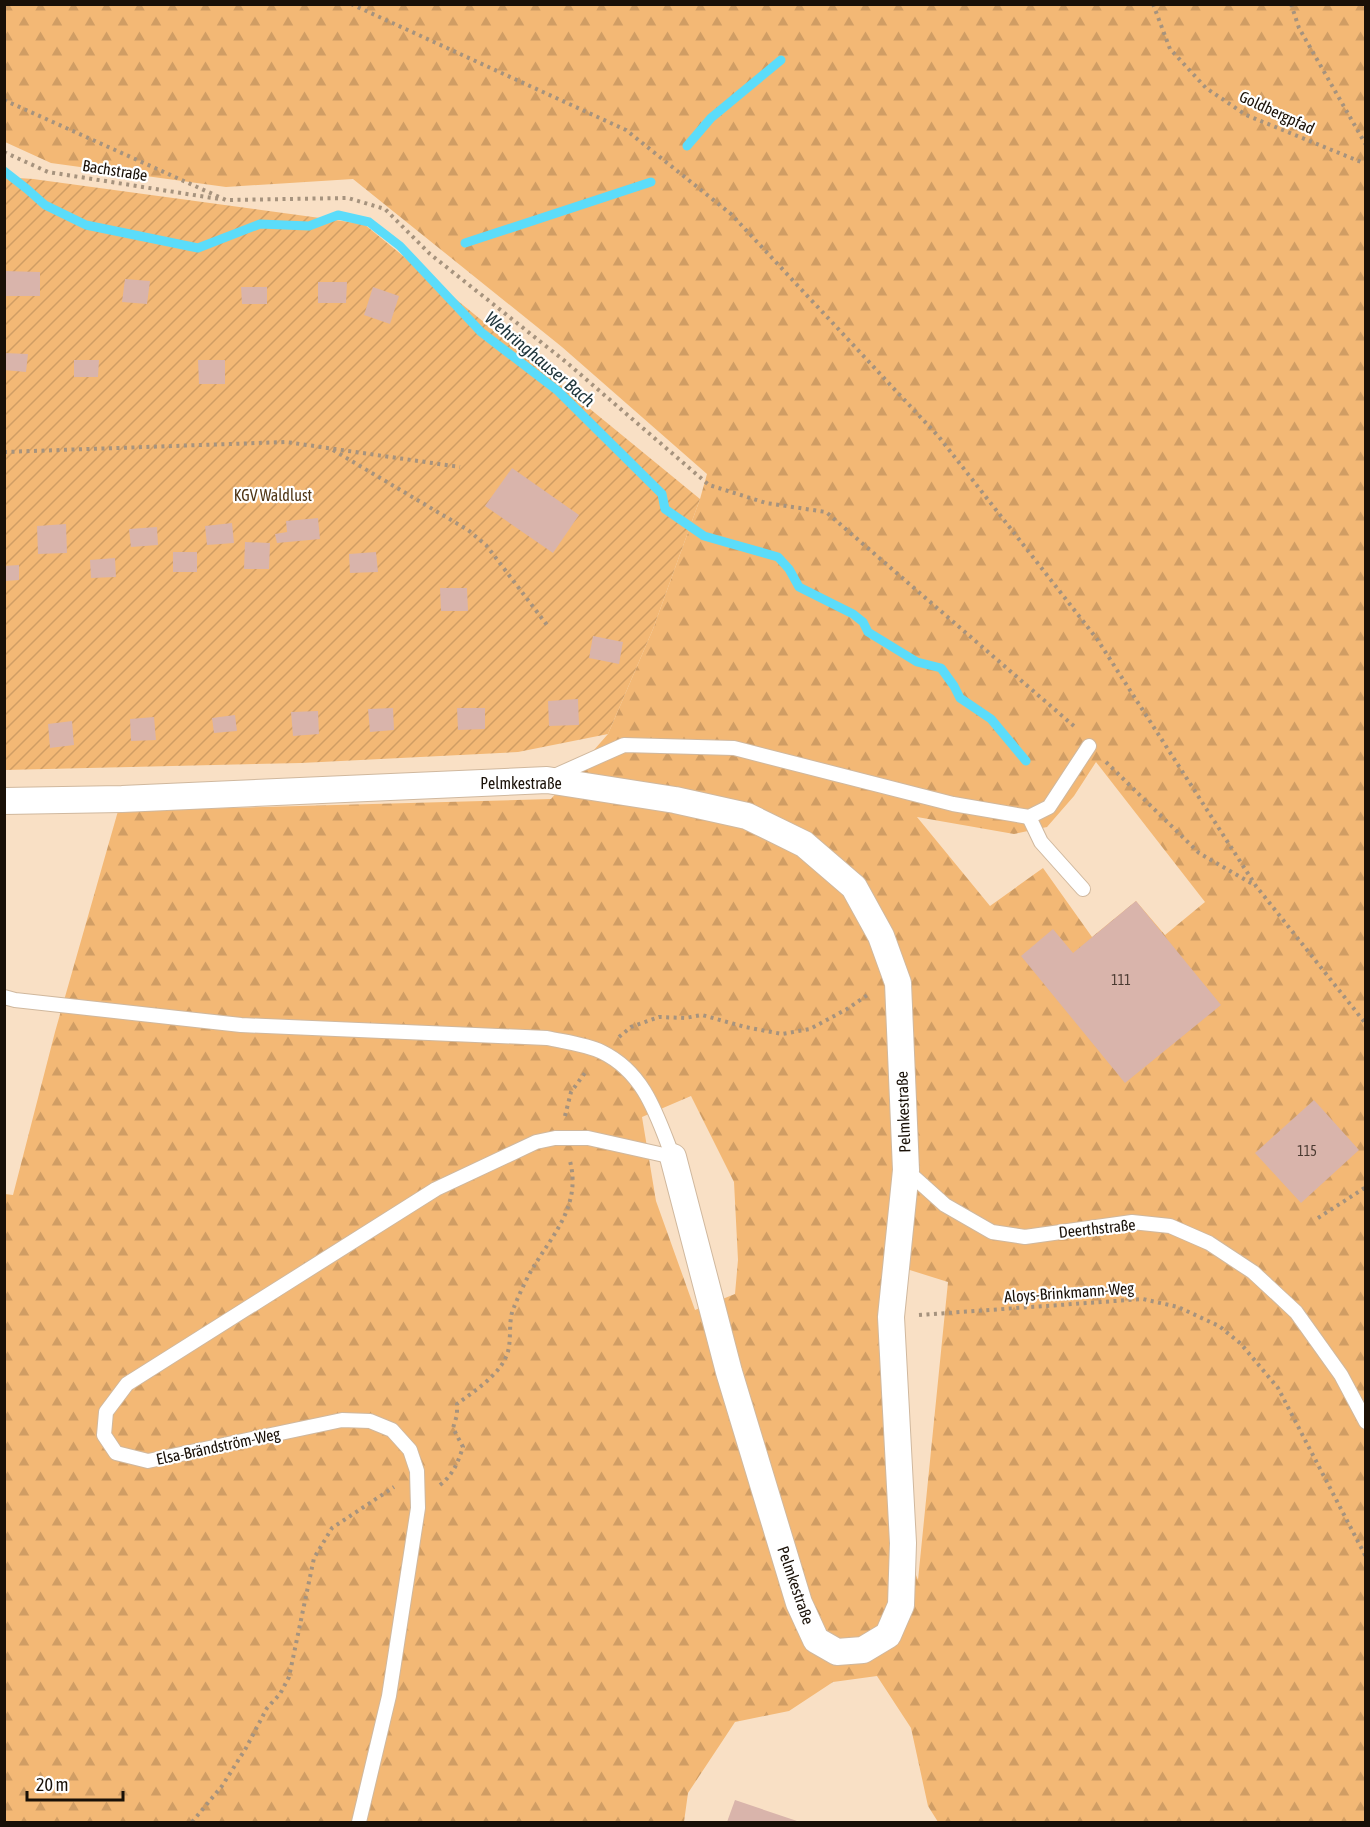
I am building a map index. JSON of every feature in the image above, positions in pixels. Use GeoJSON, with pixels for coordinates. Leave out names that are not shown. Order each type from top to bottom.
{"type":"FeatureCollection","features":[{"type":"Feature","properties":{"kind":"street","name":"Pelmkestraße"},"geometry":{"type":"LineString","coordinates":[[4,801],[134,799],[547,780],[675,800],[747,816],[804,844],[855,887],[881,936],[898,983],[906,1170],[891,1317],[903,1543],[901,1605],[888,1635],[863,1650],[837,1652],[816,1640],[799,1603],[729,1372],[673,1157]]}},
{"type":"Feature","properties":{"kind":"lane"},"geometry":{"type":"LineString","coordinates":[[547,780],[624,745],[734,748],[953,804],[1029,817],[1049,807],[1089,746]]}},
{"type":"Feature","properties":{"kind":"lane"},"geometry":{"type":"LineString","coordinates":[[1029,817],[1041,842],[1083,889]]}},
{"type":"Feature","properties":{"kind":"lane"},"geometry":{"type":"LineString","coordinates":[[4,997],[241,1025],[547,1038],[584,1046],[601,1051],[633,1075],[652,1103],[673,1157]]}},
{"type":"Feature","properties":{"kind":"lane","name":"Elsa-Brändström-Weg"},"geometry":{"type":"LineString","coordinates":[[359,1822],[389,1696],[418,1508],[417,1472],[410,1450],[392,1430],[370,1421],[342,1420],[148,1461],[116,1453],[104,1435],[105,1413],[127,1384],[436,1189],[536,1142],[562,1137],[588,1138],[673,1157]]}},
{"type":"Feature","properties":{"kind":"lane","name":"Deerthstraße"},"geometry":{"type":"LineString","coordinates":[[906,1170],[945,1205],[992,1232],[1025,1238],[1132,1221],[1170,1226],[1209,1243],[1253,1272],[1296,1312],[1341,1375],[1365,1422]]}},
{"type":"Feature","properties":{"kind":"path"},"geometry":{"type":"LineString","coordinates":[[351,4],[626,130],[731,214],[939,437],[1096,639],[1256,886],[1365,1024]]}},
{"type":"Feature","properties":{"kind":"path","name":"Goldbergpfad"},"geometry":{"type":"LineString","coordinates":[[1153,4],[1170,49],[1206,88],[1246,115],[1365,164]]}},
{"type":"Feature","properties":{"kind":"path"},"geometry":{"type":"LineString","coordinates":[[1291,4],[1299,28],[1365,145]]}},
{"type":"Feature","properties":{"kind":"path"},"geometry":{"type":"LineString","coordinates":[[4,100],[226,200]]}},
{"type":"Feature","properties":{"kind":"path","name":"Bachstraße"},"geometry":{"type":"LineString","coordinates":[[4,152],[48,172],[226,200],[348,198],[385,209],[430,255],[566,362],[709,485],[766,503],[826,512],[1074,725],[1089,746],[1199,853],[1256,886]]}},
{"type":"Feature","properties":{"kind":"path"},"geometry":{"type":"LineString","coordinates":[[4,452],[286,442],[460,467]]}},
{"type":"Feature","properties":{"kind":"path"},"geometry":{"type":"LineString","coordinates":[[330,448],[468,530],[486,545],[546,625]]}},
{"type":"Feature","properties":{"kind":"path"},"geometry":{"type":"LineString","coordinates":[[418,1508],[430,1493],[448,1479],[457,1464],[463,1447],[453,1428],[457,1415],[457,1404],[495,1373],[507,1356],[512,1310],[533,1267],[568,1211],[572,1184],[571,1164],[561,1130],[571,1092],[601,1051],[631,1028],[659,1017],[685,1018],[702,1015],[782,1034],[810,1029],[847,1009],[871,992],[898,983]]}},
{"type":"Feature","properties":{"kind":"path"},"geometry":{"type":"LineString","coordinates":[[1318,1218],[1365,1187]]}},
{"type":"Feature","properties":{"kind":"path","name":"Aloys-Brinkmann-Weg"},"geometry":{"type":"LineString","coordinates":[[891,1317],[1143,1299],[1178,1307],[1219,1326],[1241,1344],[1278,1388],[1365,1557]]}},
{"type":"Feature","properties":{"kind":"path"},"geometry":{"type":"LineString","coordinates":[[192,1822],[222,1786],[267,1708],[280,1694],[289,1677],[314,1558],[332,1528],[417,1472]]}},
{"type":"Feature","properties":{"kind":"green space"},"geometry":{"type":"Polygon","coordinates":[[[5,5],[1365,5],[1365,1822],[938,1822],[928,1806],[911,1728],[877,1676],[833,1682],[789,1711],[735,1722],[688,1793],[684,1822],[5,1822],[5,1194],[13,1195],[55,1032],[118,811],[551,799],[608,734],[653,629],[707,474],[562,347],[353,179],[226,187],[51,163],[5,142],[5,5]],[[1096,762],[1074,796],[1047,827],[1014,834],[917,817],[990,906],[1043,868],[1092,937],[1136,901],[1165,935],[1205,902],[1096,762]],[[691,1096],[642,1117],[656,1201],[695,1310],[735,1294],[738,1260],[734,1182],[691,1096]],[[897,1266],[903,1543],[918,1580],[948,1282],[897,1266]]]}},
{"type":"Feature","properties":{"kind":"green space","name":"KGV Waldlust"},"geometry":{"type":"Polygon","coordinates":[[[4,177],[364,224],[700,499],[653,629],[608,734],[518,752],[301,763],[5,770],[4,177]]]}},
{"type":"Feature","properties":{"kind":"building"},"geometry":{"type":"Polygon","coordinates":[[[4,271],[40,272],[40,296],[4,296],[4,271]]]}},
{"type":"Feature","properties":{"kind":"building"},"geometry":{"type":"Polygon","coordinates":[[[125,279],[150,281],[147,304],[122,302],[125,279]]]}},
{"type":"Feature","properties":{"kind":"building"},"geometry":{"type":"Polygon","coordinates":[[[318,282],[347,282],[346,303],[318,303],[318,282]]]}},
{"type":"Feature","properties":{"kind":"building"},"geometry":{"type":"Polygon","coordinates":[[[241,287],[267,287],[267,304],[242,304],[241,287]]]}},
{"type":"Feature","properties":{"kind":"building"},"geometry":{"type":"Polygon","coordinates":[[[373,287],[399,296],[390,324],[364,315],[373,287]]]}},
{"type":"Feature","properties":{"kind":"building"},"geometry":{"type":"Polygon","coordinates":[[[4,353],[28,354],[26,372],[4,370],[4,353]]]}},
{"type":"Feature","properties":{"kind":"building"},"geometry":{"type":"Polygon","coordinates":[[[74,360],[99,360],[98,377],[74,377],[74,360]]]}},
{"type":"Feature","properties":{"kind":"building"},"geometry":{"type":"Polygon","coordinates":[[[198,360],[225,360],[225,384],[199,384],[198,360]]]}},
{"type":"Feature","properties":{"kind":"building"},"geometry":{"type":"Polygon","coordinates":[[[512,468],[579,515],[553,553],[485,506],[512,468]]]}},
{"type":"Feature","properties":{"kind":"building"},"geometry":{"type":"Polygon","coordinates":[[[318,518],[320,539],[277,543],[275,534],[287,532],[286,521],[318,518]]]}},
{"type":"Feature","properties":{"kind":"building"},"geometry":{"type":"Polygon","coordinates":[[[232,523],[234,543],[207,545],[205,526],[232,523]]]}},
{"type":"Feature","properties":{"kind":"building"},"geometry":{"type":"Polygon","coordinates":[[[66,524],[67,553],[38,554],[37,526],[66,524]]]}},
{"type":"Feature","properties":{"kind":"building"},"geometry":{"type":"Polygon","coordinates":[[[157,527],[158,545],[131,547],[129,529],[157,527]]]}},
{"type":"Feature","properties":{"kind":"building"},"geometry":{"type":"Polygon","coordinates":[[[245,542],[270,543],[269,569],[244,569],[245,542]]]}},
{"type":"Feature","properties":{"kind":"building"},"geometry":{"type":"Polygon","coordinates":[[[173,552],[197,552],[197,572],[173,572],[173,552]]]}},
{"type":"Feature","properties":{"kind":"building"},"geometry":{"type":"Polygon","coordinates":[[[376,552],[378,572],[350,573],[349,554],[376,552]]]}},
{"type":"Feature","properties":{"kind":"building"},"geometry":{"type":"Polygon","coordinates":[[[115,558],[116,577],[91,578],[90,560],[115,558]]]}},
{"type":"Feature","properties":{"kind":"building"},"geometry":{"type":"Polygon","coordinates":[[[19,565],[19,580],[4,581],[4,566],[19,565]]]}},
{"type":"Feature","properties":{"kind":"building"},"geometry":{"type":"Polygon","coordinates":[[[440,588],[467,588],[468,611],[441,611],[440,588]]]}},
{"type":"Feature","properties":{"kind":"building"},"geometry":{"type":"Polygon","coordinates":[[[593,636],[623,642],[619,664],[589,658],[593,636]]]}},
{"type":"Feature","properties":{"kind":"building"},"geometry":{"type":"Polygon","coordinates":[[[578,699],[579,725],[549,726],[548,701],[578,699]]]}},
{"type":"Feature","properties":{"kind":"building"},"geometry":{"type":"Polygon","coordinates":[[[393,708],[394,730],[370,732],[368,709],[393,708]]]}},
{"type":"Feature","properties":{"kind":"building"},"geometry":{"type":"Polygon","coordinates":[[[457,708],[485,708],[485,729],[458,730],[457,708]]]}},
{"type":"Feature","properties":{"kind":"building"},"geometry":{"type":"Polygon","coordinates":[[[318,711],[319,734],[293,736],[291,712],[318,711]]]}},
{"type":"Feature","properties":{"kind":"building"},"geometry":{"type":"Polygon","coordinates":[[[235,715],[237,731],[214,733],[212,718],[235,715]]]}},
{"type":"Feature","properties":{"kind":"building"},"geometry":{"type":"Polygon","coordinates":[[[154,717],[156,740],[131,741],[130,719],[154,717]]]}},
{"type":"Feature","properties":{"kind":"building"},"geometry":{"type":"Polygon","coordinates":[[[72,721],[74,745],[50,748],[48,724],[72,721]]]}},
{"type":"Feature","properties":{"kind":"building"},"geometry":{"type":"Polygon","coordinates":[[[1136,901],[1221,1005],[1125,1083],[1021,956],[1053,929],[1073,953],[1136,901]]]}},
{"type":"Feature","properties":{"kind":"building"},"geometry":{"type":"Polygon","coordinates":[[[1314,1100],[1359,1150],[1301,1203],[1255,1153],[1314,1100]]]}},
{"type":"Feature","properties":{"kind":"building"},"geometry":{"type":"Polygon","coordinates":[[[735,1800],[800,1822],[727,1822],[735,1800]]]}},
{"type":"Feature","properties":{"kind":"waterway"},"geometry":{"type":"LineString","coordinates":[[687,146],[711,118],[781,60]]}},
{"type":"Feature","properties":{"kind":"waterway","name":"Wehringhauser Bach"},"geometry":{"type":"LineString","coordinates":[[4,171],[45,205],[86,225],[198,248],[260,224],[309,226],[338,215],[369,222],[400,246],[481,332],[558,391],[662,494],[665,509],[704,536],[778,557],[789,569],[799,587],[853,614],[863,622],[868,632],[917,662],[941,668],[960,698],[991,719],[1026,761]]}},
{"type":"Feature","properties":{"kind":"waterway"},"geometry":{"type":"LineString","coordinates":[[465,243],[651,182]]}}]}
